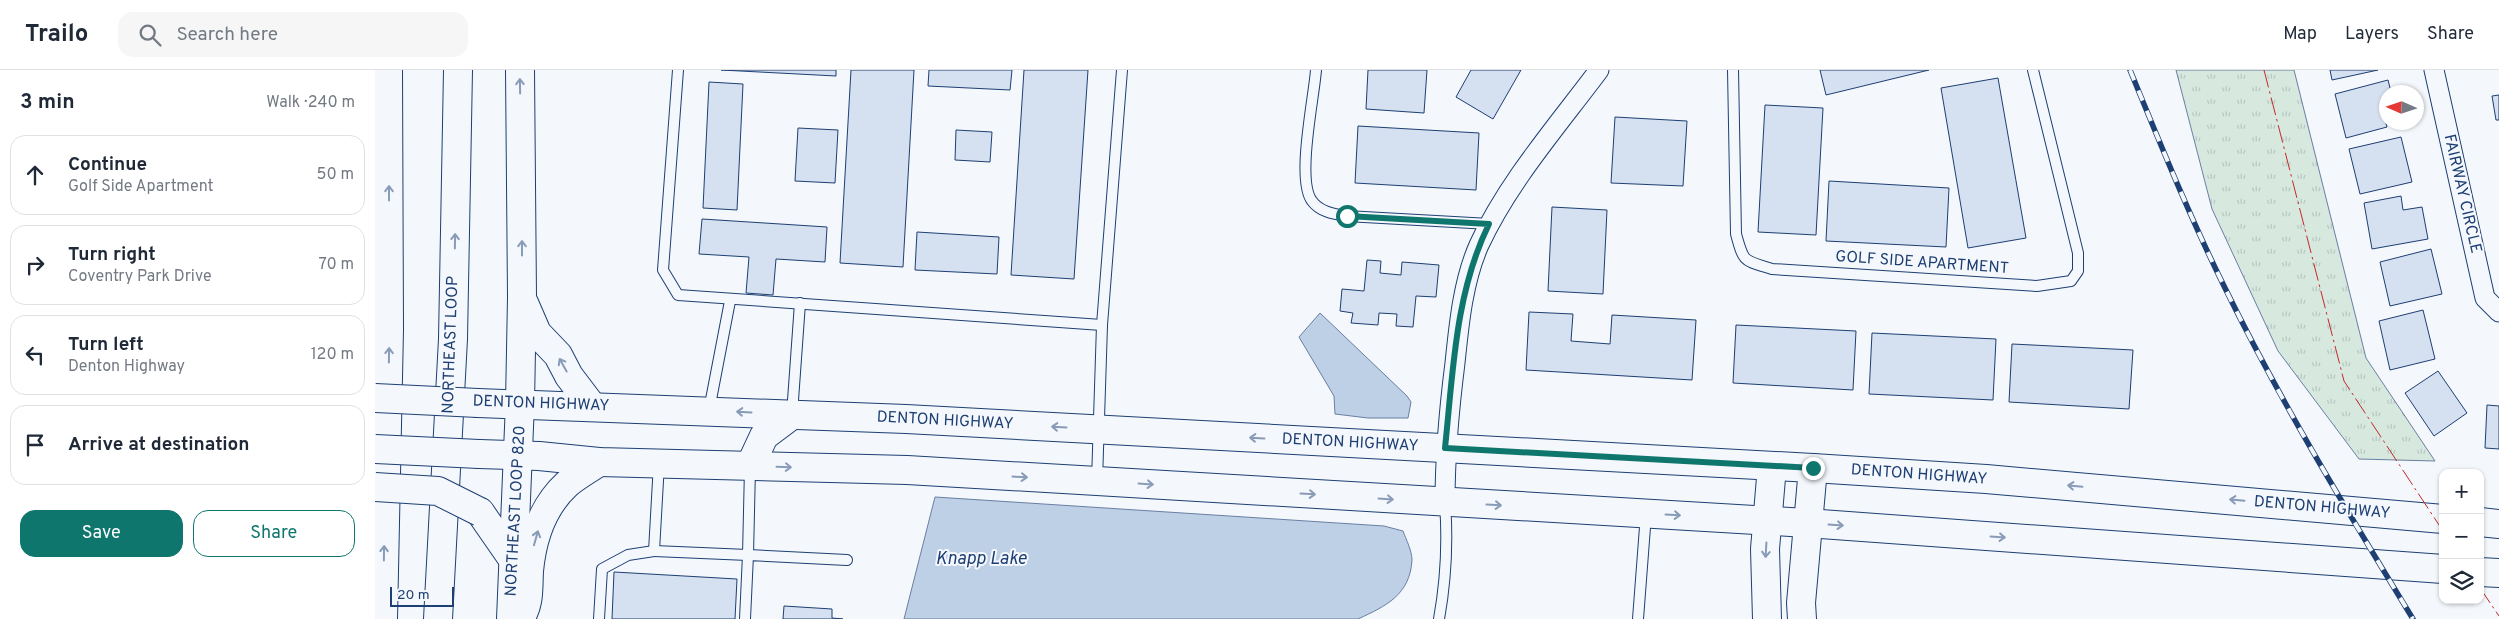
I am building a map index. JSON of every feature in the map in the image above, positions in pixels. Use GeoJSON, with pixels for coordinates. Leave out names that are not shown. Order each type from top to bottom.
{"type":"FeatureCollection","features":[{"type":"Feature","properties":{"kind":"main road"},"geometry":{"type":"LineString","coordinates":[[383,619],[389,329],[388,70]]}},
{"type":"Feature","properties":{"kind":"main road","name":"NORTHEAST LOOP"},"geometry":{"type":"LineString","coordinates":[[438,619],[453,340],[458,70]]}},
{"type":"Feature","properties":{"kind":"main road","name":"NORTHEAST LOOP 820"},"geometry":{"type":"LineString","coordinates":[[511,619],[519,456],[522,297],[520,70]]}},
{"type":"Feature","properties":{"kind":"main road"},"geometry":{"type":"LineString","coordinates":[[522,297],[537,333],[558,355],[569,376],[591,405]]}},
{"type":"Feature","properties":{"kind":"main road","name":"DENTON HIGHWAY"},"geometry":{"type":"LineString","coordinates":[[375,398],[478,403],[591,405],[1098,428],[1813,468],[1985,479],[2439,519]]}},
{"type":"Feature","properties":{"kind":"main road"},"geometry":{"type":"LineString","coordinates":[[750,466],[764,436],[792,415]]}},
{"type":"Feature","properties":{"kind":"main road"},"geometry":{"type":"LineString","coordinates":[[375,449],[599,462],[907,470],[1097,481],[1445,503],[1768,520],[2439,569]]}},
{"type":"Feature","properties":{"kind":"main road"},"geometry":{"type":"LineString","coordinates":[[521,619],[527,607],[529,570],[535,537],[547,508],[567,484],[599,462]]}},
{"type":"Feature","properties":{"kind":"main road"},"geometry":{"type":"LineString","coordinates":[[1767,619],[1765,549],[1772,466]]}},
{"type":"Feature","properties":{"kind":"main road"},"geometry":{"type":"LineString","coordinates":[[1802,619],[1801,602],[1813,468]]}},
{"type":"Feature","properties":{"kind":"main road"},"geometry":{"type":"LineString","coordinates":[[375,487],[438,491],[481,512],[514,561]]}},
{"type":"Feature","properties":{"kind":"main road"},"geometry":{"type":"LineString","coordinates":[[2484,522],[2499,524]]}},
{"type":"Feature","properties":{"kind":"main road"},"geometry":{"type":"LineString","coordinates":[[2484,572],[2499,573]]}},
{"type":"Feature","properties":{"kind":"street"},"geometry":{"type":"LineString","coordinates":[[1445,503],[1445,448],[1459,324],[1467,284],[1479,246],[1502,202],[1599,70]]}},
{"type":"Feature","properties":{"kind":"street","name":"FAIRWAY CIRCLE"},"geometry":{"type":"LineString","coordinates":[[2434,70],[2485,298],[2499,312]]}},
{"type":"Feature","properties":{"kind":"lane"},"geometry":{"type":"LineString","coordinates":[[678,70],[663,270],[678,296],[730,301],[799,303],[1102,324]]}},
{"type":"Feature","properties":{"kind":"lane"},"geometry":{"type":"LineString","coordinates":[[1097,481],[1102,324],[1122,70]]}},
{"type":"Feature","properties":{"kind":"lane"},"geometry":{"type":"LineString","coordinates":[[1316,70],[1304,174],[1307,193],[1312,202],[1325,212],[1347,216],[1489,224]]}},
{"type":"Feature","properties":{"kind":"lane","name":"GOLF SIDE APARTMENT"},"geometry":{"type":"LineString","coordinates":[[1733,70],[1736,234],[1741,254],[1746,261],[1772,269],[2037,286],[2071,281],[2078,272],[2077,253],[2033,70]]}},
{"type":"Feature","properties":{"kind":"lane"},"geometry":{"type":"LineString","coordinates":[[709,411],[730,301]]}},
{"type":"Feature","properties":{"kind":"lane"},"geometry":{"type":"LineString","coordinates":[[792,415],[799,303]]}},
{"type":"Feature","properties":{"kind":"lane"},"geometry":{"type":"LineString","coordinates":[[654,551],[659,463]]}},
{"type":"Feature","properties":{"kind":"lane"},"geometry":{"type":"LineString","coordinates":[[745,619],[750,466]]}},
{"type":"Feature","properties":{"kind":"lane"},"geometry":{"type":"LineString","coordinates":[[1439,619],[1446,581],[1448,541],[1445,503]]}},
{"type":"Feature","properties":{"kind":"lane"},"geometry":{"type":"LineString","coordinates":[[1638,619],[1646,513]]}},
{"type":"Feature","properties":{"kind":"lane"},"geometry":{"type":"LineString","coordinates":[[599,619],[602,568],[628,555],[654,551],[847,560]]}},
{"type":"Feature","properties":{"kind":"green space"},"geometry":{"type":"Polygon","coordinates":[[[2176,70],[2294,70],[2366,358],[2435,461],[2359,459],[2278,351],[2212,209],[2176,70]]]}},
{"type":"Feature","properties":{"kind":"water"},"geometry":{"type":"Polygon","coordinates":[[[1320,313],[1407,396],[1411,402],[1408,418],[1368,418],[1335,414],[1334,396],[1299,337],[1320,313]]]}},
{"type":"Feature","properties":{"kind":"water","name":"Knapp Lake"},"geometry":{"type":"Polygon","coordinates":[[[935,497],[1384,526],[1403,531],[1409,545],[1412,560],[1407,582],[1395,598],[1358,619],[904,619],[935,497]]]}},
{"type":"Feature","properties":{"kind":"building"},"geometry":{"type":"Polygon","coordinates":[[[721,70],[836,70],[836,76],[721,70]]]}},
{"type":"Feature","properties":{"kind":"building"},"geometry":{"type":"Polygon","coordinates":[[[851,70],[914,70],[903,267],[840,263],[851,70]]]}},
{"type":"Feature","properties":{"kind":"building"},"geometry":{"type":"Polygon","coordinates":[[[929,70],[1012,70],[1010,90],[928,86],[929,70]]]}},
{"type":"Feature","properties":{"kind":"building"},"geometry":{"type":"Polygon","coordinates":[[[1024,70],[1088,70],[1074,279],[1011,275],[1024,70]]]}},
{"type":"Feature","properties":{"kind":"building"},"geometry":{"type":"Polygon","coordinates":[[[1368,70],[1427,70],[1424,113],[1366,109],[1368,70]]]}},
{"type":"Feature","properties":{"kind":"building"},"geometry":{"type":"Polygon","coordinates":[[[1471,70],[1521,70],[1493,119],[1456,97],[1471,70]]]}},
{"type":"Feature","properties":{"kind":"building"},"geometry":{"type":"Polygon","coordinates":[[[1820,70],[1929,70],[1826,95],[1820,70]]]}},
{"type":"Feature","properties":{"kind":"building"},"geometry":{"type":"Polygon","coordinates":[[[2330,70],[2378,70],[2332,80],[2330,70]]]}},
{"type":"Feature","properties":{"kind":"building"},"geometry":{"type":"Polygon","coordinates":[[[1998,78],[2026,238],[1968,248],[1941,88],[1998,78]]]}},
{"type":"Feature","properties":{"kind":"building"},"geometry":{"type":"Polygon","coordinates":[[[2388,80],[2389,85],[2379,85],[2379,129],[2346,138],[2335,94],[2388,80]]]}},
{"type":"Feature","properties":{"kind":"building"},"geometry":{"type":"Polygon","coordinates":[[[709,82],[743,84],[737,210],[703,208],[709,82]]]}},
{"type":"Feature","properties":{"kind":"building"},"geometry":{"type":"Polygon","coordinates":[[[2499,95],[2499,120],[2496,120],[2492,96],[2499,95]]]}},
{"type":"Feature","properties":{"kind":"building"},"geometry":{"type":"Polygon","coordinates":[[[1765,105],[1823,108],[1816,235],[1758,232],[1765,105]]]}},
{"type":"Feature","properties":{"kind":"building"},"geometry":{"type":"Polygon","coordinates":[[[1615,117],[1687,121],[1683,186],[1611,183],[1615,117]]]}},
{"type":"Feature","properties":{"kind":"building"},"geometry":{"type":"Polygon","coordinates":[[[1358,126],[1479,133],[1476,190],[1355,183],[1358,126]]]}},
{"type":"Feature","properties":{"kind":"building"},"geometry":{"type":"Polygon","coordinates":[[[798,128],[838,130],[835,183],[795,181],[798,128]]]}},
{"type":"Feature","properties":{"kind":"building"},"geometry":{"type":"Polygon","coordinates":[[[956,130],[992,132],[990,162],[955,160],[956,130]]]}},
{"type":"Feature","properties":{"kind":"building"},"geometry":{"type":"Polygon","coordinates":[[[2401,137],[2412,182],[2360,194],[2349,149],[2401,137]]]}},
{"type":"Feature","properties":{"kind":"building"},"geometry":{"type":"Polygon","coordinates":[[[1829,181],[1949,188],[1946,247],[1826,241],[1829,181]]]}},
{"type":"Feature","properties":{"kind":"building"},"geometry":{"type":"Polygon","coordinates":[[[2401,196],[2403,210],[2422,207],[2428,239],[2372,249],[2364,203],[2401,196]]]}},
{"type":"Feature","properties":{"kind":"building"},"geometry":{"type":"Polygon","coordinates":[[[1552,207],[1607,210],[1603,294],[1548,291],[1552,207]]]}},
{"type":"Feature","properties":{"kind":"building"},"geometry":{"type":"Polygon","coordinates":[[[702,219],[827,227],[825,262],[776,259],[773,295],[746,293],[749,257],[699,254],[702,219]]]}},
{"type":"Feature","properties":{"kind":"building"},"geometry":{"type":"Polygon","coordinates":[[[917,232],[999,237],[997,274],[915,270],[917,232]]]}},
{"type":"Feature","properties":{"kind":"building"},"geometry":{"type":"Polygon","coordinates":[[[2431,249],[2442,294],[2390,306],[2380,262],[2431,249]]]}},
{"type":"Feature","properties":{"kind":"building"},"geometry":{"type":"Polygon","coordinates":[[[1367,260],[1381,261],[1380,273],[1401,275],[1402,262],[1439,265],[1436,297],[1416,296],[1413,327],[1396,326],[1397,314],[1379,313],[1378,325],[1351,323],[1353,313],[1340,311],[1342,289],[1364,291],[1367,260]]]}},
{"type":"Feature","properties":{"kind":"building"},"geometry":{"type":"Polygon","coordinates":[[[2423,310],[2435,359],[2390,370],[2379,321],[2423,310]]]}},
{"type":"Feature","properties":{"kind":"building"},"geometry":{"type":"Polygon","coordinates":[[[1529,312],[1573,314],[1571,341],[1610,344],[1612,315],[1696,320],[1692,380],[1526,370],[1529,312]]]}},
{"type":"Feature","properties":{"kind":"building"},"geometry":{"type":"Polygon","coordinates":[[[1736,325],[1856,331],[1853,390],[1733,383],[1736,325]]]}},
{"type":"Feature","properties":{"kind":"building"},"geometry":{"type":"Polygon","coordinates":[[[1872,333],[1996,339],[1993,400],[1869,394],[1872,333]]]}},
{"type":"Feature","properties":{"kind":"building"},"geometry":{"type":"Polygon","coordinates":[[[2012,344],[2133,350],[2129,409],[2009,402],[2012,344]]]}},
{"type":"Feature","properties":{"kind":"building"},"geometry":{"type":"Polygon","coordinates":[[[2438,371],[2467,413],[2434,436],[2405,393],[2438,371]]]}},
{"type":"Feature","properties":{"kind":"building"},"geometry":{"type":"Polygon","coordinates":[[[2487,405],[2499,406],[2499,449],[2485,448],[2487,405]]]}},
{"type":"Feature","properties":{"kind":"building"},"geometry":{"type":"Polygon","coordinates":[[[614,572],[737,579],[735,619],[612,619],[614,572]]]}},
{"type":"Feature","properties":{"kind":"building"},"geometry":{"type":"Polygon","coordinates":[[[784,606],[832,609],[832,618],[843,619],[783,619],[784,606]]]}},
{"type":"Feature","properties":{"kind":"railway"},"geometry":{"type":"LineString","coordinates":[[2130,70],[2175,179],[2245,329],[2314,454],[2413,619]]}},
{"type":"Feature","properties":{"kind":"power"},"geometry":{"type":"LineString","coordinates":[[2264,70],[2344,381],[2439,525]]}},
{"type":"Feature","properties":{"kind":"power"},"geometry":{"type":"LineString","coordinates":[[2484,594],[2499,616]]}},
{"type":"Feature","properties":{"kind":"route"},"geometry":{"type":"LineString","coordinates":[[1347,216],[1489,224],[1479,246],[1467,284],[1459,324],[1445,448],[1813,468]]}}]}
